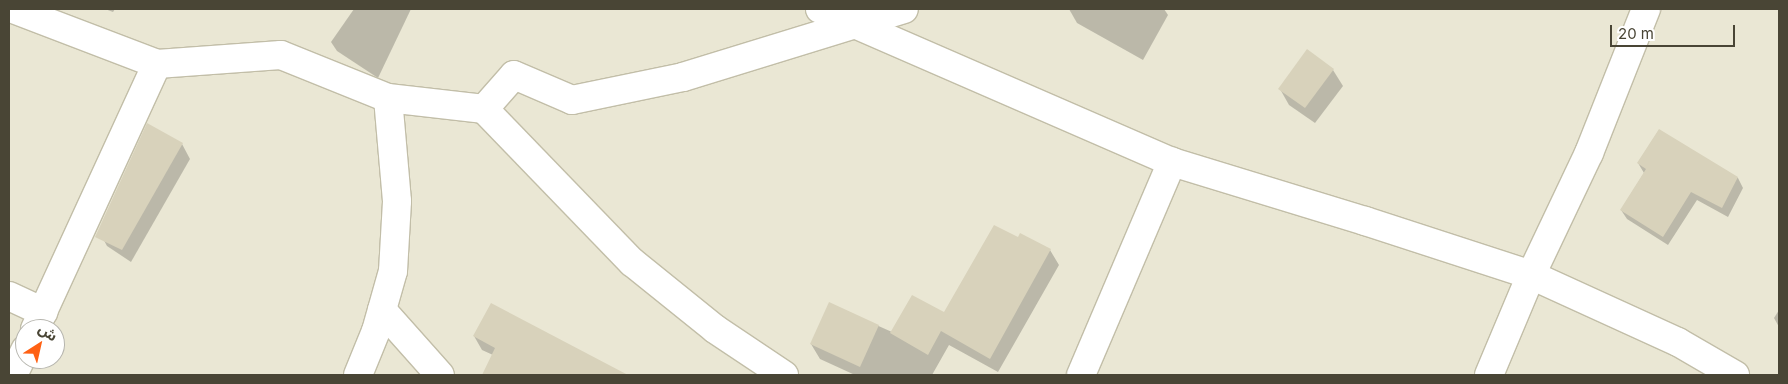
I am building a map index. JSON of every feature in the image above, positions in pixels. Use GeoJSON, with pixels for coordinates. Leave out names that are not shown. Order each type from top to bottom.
{"type":"FeatureCollection","features":[{"type":"Feature","properties":{"kind":"street"},"geometry":{"type":"LineString","coordinates":[[13,9],[157,64],[281,55],[388,98],[484,109],[632,262],[715,329],[784,375]]}},
{"type":"Feature","properties":{"kind":"street"},"geometry":{"type":"LineString","coordinates":[[820,9],[1172,162],[1365,221],[1531,275],[1678,342],[1735,375]]}},
{"type":"Feature","properties":{"kind":"street"},"geometry":{"type":"LineString","coordinates":[[484,109],[514,75],[572,100],[683,77],[904,9]]}},
{"type":"Feature","properties":{"kind":"street"},"geometry":{"type":"LineString","coordinates":[[1489,375],[1531,275],[1590,154],[1646,9]]}},
{"type":"Feature","properties":{"kind":"street"},"geometry":{"type":"LineString","coordinates":[[39,319],[157,64]]}},
{"type":"Feature","properties":{"kind":"street"},"geometry":{"type":"LineString","coordinates":[[358,375],[382,310],[393,271],[397,200],[388,98]]}},
{"type":"Feature","properties":{"kind":"street"},"geometry":{"type":"LineString","coordinates":[[1082,375],[1172,162]]}},
{"type":"Feature","properties":{"kind":"street"},"geometry":{"type":"LineString","coordinates":[[9,296],[38,319]]}},
{"type":"Feature","properties":{"kind":"street"},"geometry":{"type":"LineString","coordinates":[[382,310],[440,375]]}},
{"type":"Feature","properties":{"kind":"shaded area"},"geometry":{"type":"Polygon","coordinates":[[[9,9],[1779,9],[1779,375],[9,375],[9,9]]]}},
{"type":"Feature","properties":{"kind":"building"},"geometry":{"type":"Polygon","coordinates":[[[1307,49],[1334,69],[1305,108],[1278,89],[1307,49]]]}},
{"type":"Feature","properties":{"kind":"building"},"geometry":{"type":"Polygon","coordinates":[[[147,123],[183,143],[122,250],[95,237],[147,123]]]}},
{"type":"Feature","properties":{"kind":"building"},"geometry":{"type":"Polygon","coordinates":[[[1659,129],[1738,177],[1722,208],[1691,192],[1663,237],[1620,210],[1646,169],[1637,163],[1659,129]]]}},
{"type":"Feature","properties":{"kind":"building"},"geometry":{"type":"Polygon","coordinates":[[[994,225],[1018,237],[1020,233],[1051,249],[990,359],[941,331],[928,355],[890,333],[912,295],[944,312],[994,225]]]}},
{"type":"Feature","properties":{"kind":"building"},"geometry":{"type":"Polygon","coordinates":[[[829,302],[879,325],[860,367],[810,344],[829,302]]]}},
{"type":"Feature","properties":{"kind":"building"},"geometry":{"type":"Polygon","coordinates":[[[491,303],[628,375],[482,375],[495,348],[473,336],[491,303]]]}}]}
